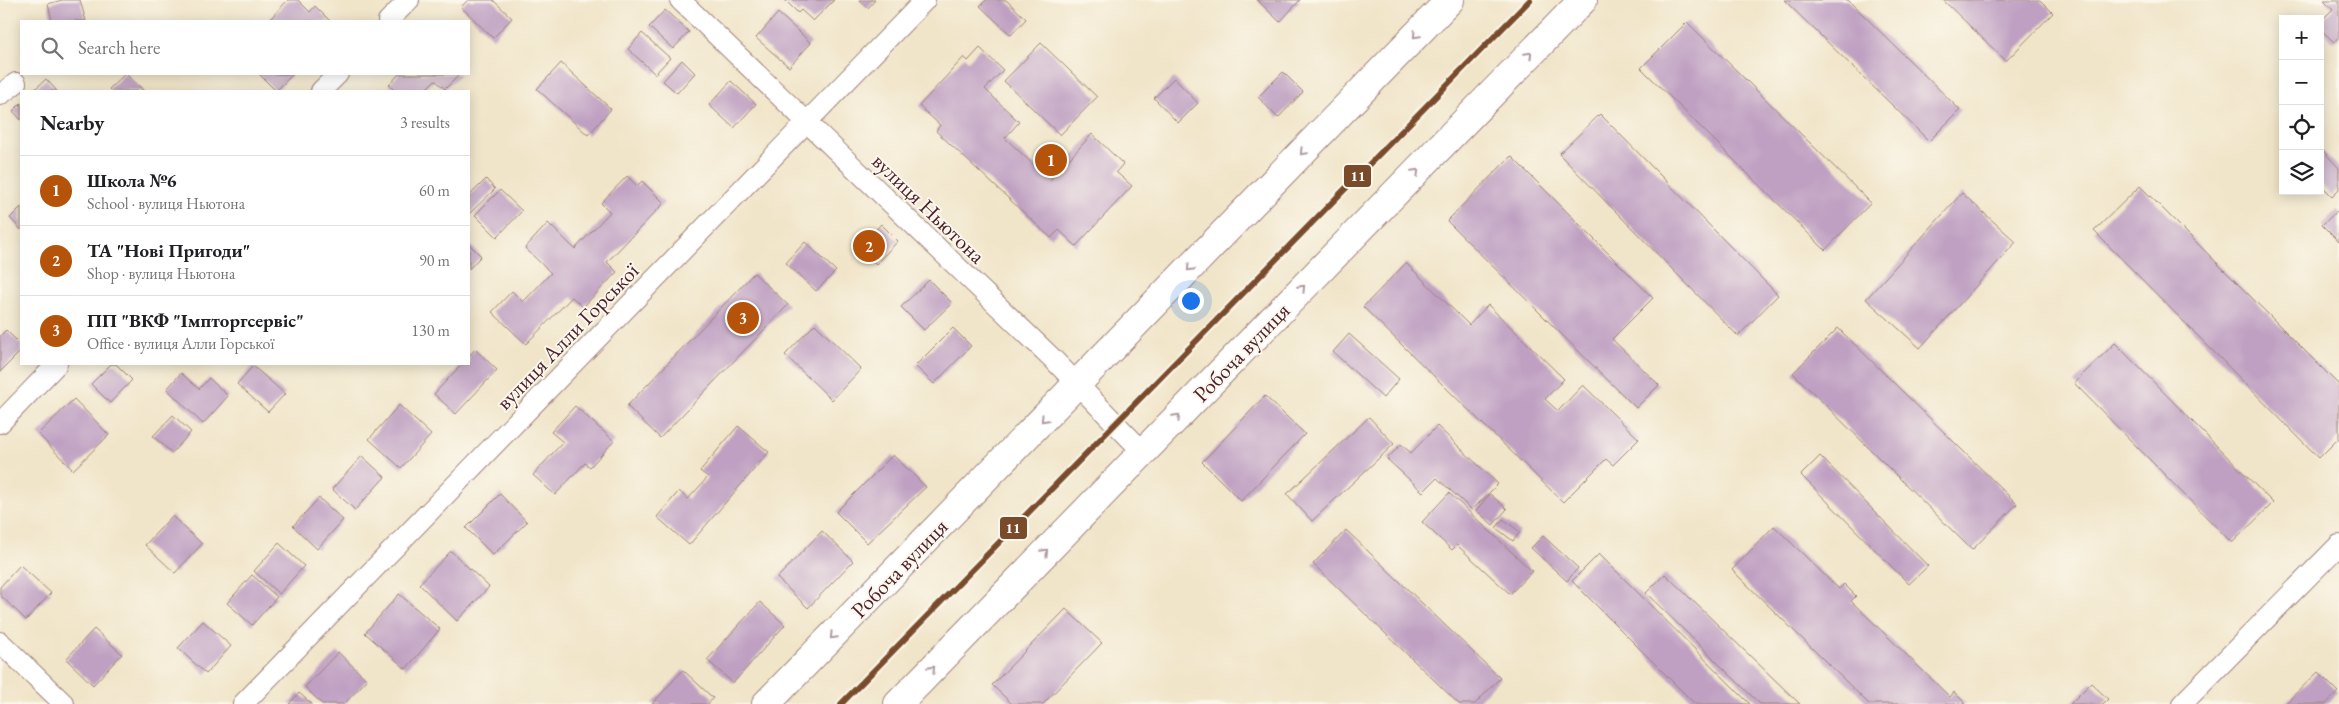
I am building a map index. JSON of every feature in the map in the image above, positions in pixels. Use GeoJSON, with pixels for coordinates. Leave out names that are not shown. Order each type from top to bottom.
{"type":"FeatureCollection","features":[{"type":"Feature","properties":{"kind":"main road","name":"Робоча вулиця"},"geometry":{"type":"LineString","coordinates":[[766,704],[1450,0]]}},
{"type":"Feature","properties":{"kind":"main road","name":"Робоча вулиця"},"geometry":{"type":"LineString","coordinates":[[898,704],[1583,0]]}},
{"type":"Feature","properties":{"kind":"street"},"geometry":{"type":"LineString","coordinates":[[389,20],[409,0]]}},
{"type":"Feature","properties":{"kind":"street","name":"вулиця Ньютона"},"geometry":{"type":"LineString","coordinates":[[680,0],[1077,384],[1142,452]]}},
{"type":"Feature","properties":{"kind":"street","name":"вулиця Алли Горської"},"geometry":{"type":"LineString","coordinates":[[243,704],[925,0]]}},
{"type":"Feature","properties":{"kind":"street"},"geometry":{"type":"LineString","coordinates":[[322,90],[337,75]]}},
{"type":"Feature","properties":{"kind":"street"},"geometry":{"type":"LineString","coordinates":[[0,423],[57,365]]}},
{"type":"Feature","properties":{"kind":"street"},"geometry":{"type":"LineString","coordinates":[[2182,704],[2339,545]]}},
{"type":"Feature","properties":{"kind":"street"},"geometry":{"type":"LineString","coordinates":[[0,642],[64,704]]}},
{"type":"Feature","properties":{"kind":"building"},"geometry":{"type":"Polygon","coordinates":[[[62,0],[80,0],[86,20],[52,20],[48,4],[62,0]]]}},
{"type":"Feature","properties":{"kind":"building"},"geometry":{"type":"Polygon","coordinates":[[[288,0],[298,0],[310,12],[315,6],[329,20],[269,20],[288,0]]]}},
{"type":"Feature","properties":{"kind":"building"},"geometry":{"type":"Polygon","coordinates":[[[468,0],[493,0],[512,18],[493,38],[461,7],[468,0]]]}},
{"type":"Feature","properties":{"kind":"building"},"geometry":{"type":"Polygon","coordinates":[[[785,0],[834,0],[813,21],[801,10],[798,13],[785,0]]]}},
{"type":"Feature","properties":{"kind":"building"},"geometry":{"type":"Polygon","coordinates":[[[859,0],[875,0],[868,8],[859,0]]]}},
{"type":"Feature","properties":{"kind":"building"},"geometry":{"type":"Polygon","coordinates":[[[986,0],[1006,0],[1026,19],[1011,35],[980,6],[986,0]]]}},
{"type":"Feature","properties":{"kind":"building"},"geometry":{"type":"Polygon","coordinates":[[[1257,0],[1300,0],[1280,22],[1257,0]]]}},
{"type":"Feature","properties":{"kind":"building"},"geometry":{"type":"Polygon","coordinates":[[[1784,0],[1848,0],[1960,110],[1929,141],[1784,0]]]}},
{"type":"Feature","properties":{"kind":"building"},"geometry":{"type":"Polygon","coordinates":[[[1943,0],[2040,0],[2053,13],[2006,61],[1943,0]]]}},
{"type":"Feature","properties":{"kind":"building"},"geometry":{"type":"Polygon","coordinates":[[[2324,0],[2339,0],[2339,38],[2334,42],[2324,33],[2324,18],[2333,9],[2324,0]]]}},
{"type":"Feature","properties":{"kind":"building"},"geometry":{"type":"Polygon","coordinates":[[[665,10],[689,32],[673,49],[649,27],[665,10]]]}},
{"type":"Feature","properties":{"kind":"building"},"geometry":{"type":"Polygon","coordinates":[[[778,13],[811,43],[789,67],[756,38],[778,13]]]}},
{"type":"Feature","properties":{"kind":"building"},"geometry":{"type":"Polygon","coordinates":[[[1687,22],[1871,203],[1825,250],[1641,68],[1687,22]]]}},
{"type":"Feature","properties":{"kind":"building"},"geometry":{"type":"Polygon","coordinates":[[[642,33],[670,58],[655,74],[628,49],[642,33]]]}},
{"type":"Feature","properties":{"kind":"building"},"geometry":{"type":"Polygon","coordinates":[[[1041,43],[1097,97],[1060,135],[1004,81],[1041,43]]]}},
{"type":"Feature","properties":{"kind":"building"},"geometry":{"type":"Polygon","coordinates":[[[980,48],[1003,70],[985,89],[1019,122],[1005,138],[1050,180],[1092,134],[1123,164],[1116,172],[1132,186],[1076,246],[1059,230],[1051,238],[936,131],[940,125],[919,106],[964,57],[968,61],[980,48]]]}},
{"type":"Feature","properties":{"kind":"building"},"geometry":{"type":"Polygon","coordinates":[[[682,60],[695,73],[677,93],[663,81],[682,60]]]}},
{"type":"Feature","properties":{"kind":"building"},"geometry":{"type":"Polygon","coordinates":[[[561,63],[611,109],[588,135],[537,89],[561,63]]]}},
{"type":"Feature","properties":{"kind":"building"},"geometry":{"type":"Polygon","coordinates":[[[1283,72],[1303,92],[1278,118],[1258,97],[1283,72]]]}},
{"type":"Feature","properties":{"kind":"building"},"geometry":{"type":"Polygon","coordinates":[[[124,75],[127,75],[143,90],[110,90],[124,75]]]}},
{"type":"Feature","properties":{"kind":"building"},"geometry":{"type":"Polygon","coordinates":[[[260,75],[292,75],[277,90],[260,75]]]}},
{"type":"Feature","properties":{"kind":"building"},"geometry":{"type":"Polygon","coordinates":[[[398,75],[459,75],[445,89],[435,80],[425,90],[394,90],[389,85],[398,75]]]}},
{"type":"Feature","properties":{"kind":"building"},"geometry":{"type":"Polygon","coordinates":[[[1174,78],[1198,103],[1178,123],[1154,98],[1174,78]]]}},
{"type":"Feature","properties":{"kind":"building"},"geometry":{"type":"Polygon","coordinates":[[[46,79],[56,90],[34,90],[46,79]]]}},
{"type":"Feature","properties":{"kind":"building"},"geometry":{"type":"Polygon","coordinates":[[[731,81],[756,104],[734,128],[709,105],[731,81]]]}},
{"type":"Feature","properties":{"kind":"building"},"geometry":{"type":"Polygon","coordinates":[[[20,104],[20,119],[13,111],[20,104]]]}},
{"type":"Feature","properties":{"kind":"building"},"geometry":{"type":"Polygon","coordinates":[[[1600,114],[1778,295],[1738,336],[1559,154],[1600,114]]]}},
{"type":"Feature","properties":{"kind":"building"},"geometry":{"type":"Polygon","coordinates":[[[2324,152],[2339,168],[2339,189],[2332,196],[2324,188],[2324,152]]]}},
{"type":"Feature","properties":{"kind":"building"},"geometry":{"type":"Polygon","coordinates":[[[1511,156],[1653,298],[1612,339],[1659,385],[1636,408],[1447,221],[1511,156]]]}},
{"type":"Feature","properties":{"kind":"building"},"geometry":{"type":"Polygon","coordinates":[[[627,176],[637,186],[642,181],[664,203],[607,262],[617,272],[583,307],[572,297],[526,344],[492,312],[512,291],[523,302],[551,273],[525,248],[548,223],[575,249],[610,212],[601,203],[627,176]]]}},
{"type":"Feature","properties":{"kind":"building"},"geometry":{"type":"Polygon","coordinates":[[[486,179],[495,189],[470,213],[470,195],[486,179]]]}},
{"type":"Feature","properties":{"kind":"building"},"geometry":{"type":"Polygon","coordinates":[[[2140,186],[2339,385],[2339,438],[2319,458],[2094,231],[2140,186]]]}},
{"type":"Feature","properties":{"kind":"building"},"geometry":{"type":"Polygon","coordinates":[[[500,190],[522,211],[497,237],[475,215],[500,190]]]}},
{"type":"Feature","properties":{"kind":"building"},"geometry":{"type":"Polygon","coordinates":[[[1962,193],[2016,242],[1920,348],[1866,299],[1962,193]]]}},
{"type":"Feature","properties":{"kind":"building"},"geometry":{"type":"Polygon","coordinates":[[[20,208],[20,229],[10,218],[20,208]]]}},
{"type":"Feature","properties":{"kind":"building"},"geometry":{"type":"Polygon","coordinates":[[[2339,211],[2339,242],[2322,225],[2339,211]]]}},
{"type":"Feature","properties":{"kind":"building"},"geometry":{"type":"Polygon","coordinates":[[[881,224],[898,241],[876,264],[859,248],[881,224]]]}},
{"type":"Feature","properties":{"kind":"building"},"geometry":{"type":"Polygon","coordinates":[[[805,242],[836,271],[816,291],[786,263],[805,242]]]}},
{"type":"Feature","properties":{"kind":"building"},"geometry":{"type":"Polygon","coordinates":[[[470,245],[481,256],[470,268],[470,245]]]}},
{"type":"Feature","properties":{"kind":"building"},"geometry":{"type":"Polygon","coordinates":[[[1406,263],[1469,325],[1488,305],[1564,379],[1545,399],[1558,411],[1583,385],[1639,439],[1613,465],[1606,459],[1563,502],[1363,307],[1406,263]]]}},
{"type":"Feature","properties":{"kind":"building"},"geometry":{"type":"Polygon","coordinates":[[[754,273],[788,305],[660,438],[627,406],[754,273]]]}},
{"type":"Feature","properties":{"kind":"building"},"geometry":{"type":"Polygon","coordinates":[[[929,280],[952,303],[924,330],[901,307],[929,280]]]}},
{"type":"Feature","properties":{"kind":"building"},"geometry":{"type":"Polygon","coordinates":[[[815,324],[861,369],[832,400],[785,355],[815,324]]]}},
{"type":"Feature","properties":{"kind":"building"},"geometry":{"type":"Polygon","coordinates":[[[953,328],[971,346],[934,384],[915,366],[953,328]]]}},
{"type":"Feature","properties":{"kind":"building"},"geometry":{"type":"Polygon","coordinates":[[[1838,328],[2017,504],[1972,550],[1793,373],[1838,328]]]}},
{"type":"Feature","properties":{"kind":"building"},"geometry":{"type":"Polygon","coordinates":[[[6,330],[20,344],[20,352],[0,372],[0,336],[6,330]]]}},
{"type":"Feature","properties":{"kind":"building"},"geometry":{"type":"Polygon","coordinates":[[[1349,334],[1399,379],[1383,398],[1333,352],[1349,334]]]}},
{"type":"Feature","properties":{"kind":"building"},"geometry":{"type":"Polygon","coordinates":[[[2115,343],[2273,503],[2232,543],[2074,383],[2115,343]]]}},
{"type":"Feature","properties":{"kind":"building"},"geometry":{"type":"Polygon","coordinates":[[[475,349],[497,370],[456,414],[434,394],[461,365],[470,365],[470,355],[475,349]]]}},
{"type":"Feature","properties":{"kind":"building"},"geometry":{"type":"Polygon","coordinates":[[[110,365],[117,365],[132,380],[110,403],[91,384],[110,365]]]}},
{"type":"Feature","properties":{"kind":"building"},"geometry":{"type":"Polygon","coordinates":[[[253,366],[285,394],[268,412],[237,384],[253,366]]]}},
{"type":"Feature","properties":{"kind":"building"},"geometry":{"type":"Polygon","coordinates":[[[181,373],[199,389],[209,378],[228,396],[203,424],[167,389],[181,373]]]}},
{"type":"Feature","properties":{"kind":"building"},"geometry":{"type":"Polygon","coordinates":[[[1265,396],[1305,434],[1241,501],[1202,462],[1265,396]]]}},
{"type":"Feature","properties":{"kind":"building"},"geometry":{"type":"Polygon","coordinates":[[[74,399],[109,435],[73,470],[38,434],[74,399]]]}},
{"type":"Feature","properties":{"kind":"building"},"geometry":{"type":"Polygon","coordinates":[[[399,405],[431,435],[401,468],[369,439],[399,405]]]}},
{"type":"Feature","properties":{"kind":"building"},"geometry":{"type":"Polygon","coordinates":[[[575,406],[614,441],[590,467],[585,463],[555,495],[533,475],[563,442],[551,432],[575,406]]]}},
{"type":"Feature","properties":{"kind":"building"},"geometry":{"type":"Polygon","coordinates":[[[173,415],[191,432],[172,453],[153,436],[173,415]]]}},
{"type":"Feature","properties":{"kind":"building"},"geometry":{"type":"Polygon","coordinates":[[[1369,417],[1394,444],[1312,521],[1287,494],[1369,417]]]}},
{"type":"Feature","properties":{"kind":"building"},"geometry":{"type":"Polygon","coordinates":[[[738,426],[769,452],[689,545],[657,517],[679,491],[688,499],[708,477],[700,471],[738,426]]]}},
{"type":"Feature","properties":{"kind":"building"},"geometry":{"type":"Polygon","coordinates":[[[1437,426],[1498,484],[1472,510],[1437,478],[1423,492],[1387,459],[1401,444],[1411,453],[1437,426]]]}},
{"type":"Feature","properties":{"kind":"building"},"geometry":{"type":"Polygon","coordinates":[[[893,455],[926,487],[867,543],[836,512],[893,455]]]}},
{"type":"Feature","properties":{"kind":"building"},"geometry":{"type":"Polygon","coordinates":[[[362,456],[385,477],[355,510],[332,489],[362,456]]]}},
{"type":"Feature","properties":{"kind":"building"},"geometry":{"type":"Polygon","coordinates":[[[1820,456],[1928,566],[1909,584],[1801,475],[1820,456]]]}},
{"type":"Feature","properties":{"kind":"building"},"geometry":{"type":"Polygon","coordinates":[[[1449,493],[1532,571],[1510,594],[1457,545],[1452,550],[1422,522],[1449,493]]]}},
{"type":"Feature","properties":{"kind":"building"},"geometry":{"type":"Polygon","coordinates":[[[500,494],[527,522],[493,555],[466,528],[500,494]]]}},
{"type":"Feature","properties":{"kind":"building"},"geometry":{"type":"Polygon","coordinates":[[[1490,494],[1507,509],[1493,525],[1476,510],[1490,494]]]}},
{"type":"Feature","properties":{"kind":"building"},"geometry":{"type":"Polygon","coordinates":[[[319,498],[343,520],[317,549],[293,526],[319,498]]]}},
{"type":"Feature","properties":{"kind":"building"},"geometry":{"type":"Polygon","coordinates":[[[172,516],[202,544],[175,573],[145,545],[172,516]]]}},
{"type":"Feature","properties":{"kind":"building"},"geometry":{"type":"Polygon","coordinates":[[[1503,519],[1520,532],[1513,541],[1496,528],[1503,519]]]}},
{"type":"Feature","properties":{"kind":"building"},"geometry":{"type":"Polygon","coordinates":[[[1774,526],[1839,589],[1844,584],[1856,596],[1851,601],[1950,697],[1954,692],[1966,704],[1869,704],[1732,570],[1774,526]]]}},
{"type":"Feature","properties":{"kind":"building"},"geometry":{"type":"Polygon","coordinates":[[[1346,530],[1500,678],[1475,704],[1459,704],[1313,564],[1346,530]]]}},
{"type":"Feature","properties":{"kind":"building"},"geometry":{"type":"Polygon","coordinates":[[[822,531],[853,561],[808,608],[777,578],[822,531]]]}},
{"type":"Feature","properties":{"kind":"building"},"geometry":{"type":"Polygon","coordinates":[[[1543,536],[1578,568],[1567,581],[1531,548],[1543,536]]]}},
{"type":"Feature","properties":{"kind":"building"},"geometry":{"type":"Polygon","coordinates":[[[279,543],[304,566],[279,594],[254,571],[279,543]]]}},
{"type":"Feature","properties":{"kind":"building"},"geometry":{"type":"Polygon","coordinates":[[[451,551],[489,587],[457,621],[419,584],[451,551]]]}},
{"type":"Feature","properties":{"kind":"building"},"geometry":{"type":"Polygon","coordinates":[[[1599,554],[1750,704],[1695,704],[1572,581],[1599,554]]]}},
{"type":"Feature","properties":{"kind":"building"},"geometry":{"type":"Polygon","coordinates":[[[20,565],[51,593],[26,620],[0,595],[0,587],[20,565]]]}},
{"type":"Feature","properties":{"kind":"building"},"geometry":{"type":"Polygon","coordinates":[[[1665,574],[1800,704],[1760,704],[1646,593],[1665,574]]]}},
{"type":"Feature","properties":{"kind":"building"},"geometry":{"type":"Polygon","coordinates":[[[252,575],[277,597],[252,625],[227,603],[252,575]]]}},
{"type":"Feature","properties":{"kind":"building"},"geometry":{"type":"Polygon","coordinates":[[[399,594],[440,629],[406,669],[365,633],[399,594]]]}},
{"type":"Feature","properties":{"kind":"building"},"geometry":{"type":"Polygon","coordinates":[[[760,602],[785,625],[733,683],[707,660],[760,602]]]}},
{"type":"Feature","properties":{"kind":"building"},"geometry":{"type":"Polygon","coordinates":[[[1066,609],[1102,643],[1043,704],[1012,704],[992,685],[1066,609]]]}},
{"type":"Feature","properties":{"kind":"building"},"geometry":{"type":"Polygon","coordinates":[[[203,621],[231,646],[206,674],[178,648],[203,621]]]}},
{"type":"Feature","properties":{"kind":"building"},"geometry":{"type":"Polygon","coordinates":[[[94,629],[122,654],[93,685],[66,659],[94,629]]]}},
{"type":"Feature","properties":{"kind":"building"},"geometry":{"type":"Polygon","coordinates":[[[338,652],[367,680],[344,704],[322,704],[305,687],[338,652]]]}},
{"type":"Feature","properties":{"kind":"building"},"geometry":{"type":"Polygon","coordinates":[[[683,670],[713,698],[708,704],[652,704],[683,670]]]}},
{"type":"Feature","properties":{"kind":"building"},"geometry":{"type":"Polygon","coordinates":[[[2318,672],[2338,692],[2326,704],[2285,704],[2318,672]]]}},
{"type":"Feature","properties":{"kind":"building"},"geometry":{"type":"Polygon","coordinates":[[[2091,683],[2108,699],[2103,704],[2070,704],[2091,683]]]}},
{"type":"Feature","properties":{"kind":"building"},"geometry":{"type":"Polygon","coordinates":[[[299,693],[312,704],[289,704],[299,693]]]}},
{"type":"Feature","properties":{"kind":"transit line","name":"11"},"geometry":{"type":"LineString","coordinates":[[841,704],[1530,0]]}},
{"type":"Feature","properties":{"kind":"place","name":"Школа №6"},"geometry":{"type":"Point","coordinates":[1051,160]}},
{"type":"Feature","properties":{"kind":"place","name":"ТА \"Нові Пригоди\""},"geometry":{"type":"Point","coordinates":[869,246]}},
{"type":"Feature","properties":{"kind":"place","name":"ПП \"ВКФ \"Імпторгсервіс\""},"geometry":{"type":"Point","coordinates":[743,318]}}]}
